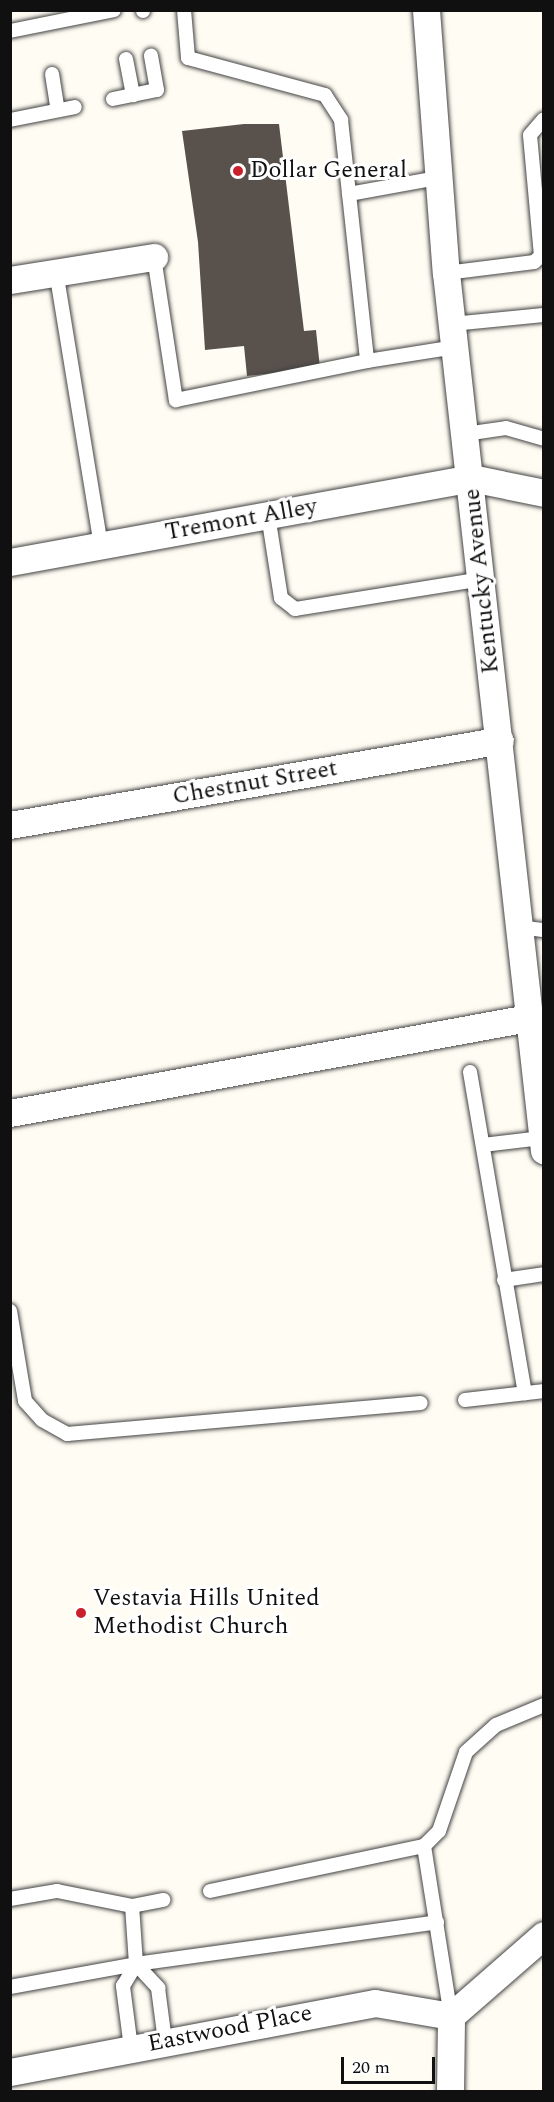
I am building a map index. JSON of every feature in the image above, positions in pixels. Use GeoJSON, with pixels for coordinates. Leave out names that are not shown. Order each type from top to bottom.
{"type":"FeatureCollection","features":[{"type":"Feature","properties":{"kind":"street","name":"Kentucky Avenue"},"geometry":{"type":"LineString","coordinates":[[426,10],[446,273],[500,740],[531,928],[528,1018],[543,1144]]}},
{"type":"Feature","properties":{"kind":"street"},"geometry":{"type":"LineString","coordinates":[[11,279],[154,257]]}},
{"type":"Feature","properties":{"kind":"street"},"geometry":{"type":"LineString","coordinates":[[471,478],[543,494]]}},
{"type":"Feature","properties":{"kind":"street","name":"Tremont Alley"},"geometry":{"type":"LineString","coordinates":[[11,561],[471,478]]}},
{"type":"Feature","properties":{"kind":"street","name":"Chestnut Street"},"geometry":{"type":"LineString","coordinates":[[10,825],[500,740]]}},
{"type":"Feature","properties":{"kind":"street"},"geometry":{"type":"LineString","coordinates":[[10,1113],[528,1018]]}},
{"type":"Feature","properties":{"kind":"street"},"geometry":{"type":"LineString","coordinates":[[450,2091],[451,2016],[543,1935]]}},
{"type":"Feature","properties":{"kind":"street","name":"Eastwood Place"},"geometry":{"type":"LineString","coordinates":[[10,2072],[375,2003],[451,2016]]}},
{"type":"Feature","properties":{"kind":"lane"},"geometry":{"type":"LineString","coordinates":[[184,10],[188,58],[325,95],[341,120],[367,361]]}},
{"type":"Feature","properties":{"kind":"lane"},"geometry":{"type":"LineString","coordinates":[[10,31],[78,22],[116,12]]}},
{"type":"Feature","properties":{"kind":"lane"},"geometry":{"type":"LineString","coordinates":[[112,99],[157,90],[151,56]]}},
{"type":"Feature","properties":{"kind":"lane"},"geometry":{"type":"LineString","coordinates":[[126,59],[133,95]]}},
{"type":"Feature","properties":{"kind":"lane"},"geometry":{"type":"LineString","coordinates":[[52,74],[58,110]]}},
{"type":"Feature","properties":{"kind":"lane"},"geometry":{"type":"LineString","coordinates":[[10,120],[75,107]]}},
{"type":"Feature","properties":{"kind":"lane"},"geometry":{"type":"LineString","coordinates":[[446,273],[534,262],[541,256],[530,135],[543,119]]}},
{"type":"Feature","properties":{"kind":"lane"},"geometry":{"type":"LineString","coordinates":[[349,194],[437,178]]}},
{"type":"Feature","properties":{"kind":"lane"},"geometry":{"type":"LineString","coordinates":[[154,257],[176,400],[367,361],[454,336],[543,315]]}},
{"type":"Feature","properties":{"kind":"lane"},"geometry":{"type":"LineString","coordinates":[[56,271],[101,546]]}},
{"type":"Feature","properties":{"kind":"lane"},"geometry":{"type":"LineString","coordinates":[[465,434],[506,428],[543,439]]}},
{"type":"Feature","properties":{"kind":"lane"},"geometry":{"type":"LineString","coordinates":[[268,516],[280,598],[295,609],[482,579]]}},
{"type":"Feature","properties":{"kind":"lane"},"geometry":{"type":"LineString","coordinates":[[470,1072],[525,1393]]}},
{"type":"Feature","properties":{"kind":"lane"},"geometry":{"type":"LineString","coordinates":[[483,1145],[543,1144]]}},
{"type":"Feature","properties":{"kind":"lane"},"geometry":{"type":"LineString","coordinates":[[504,1281],[543,1274]]}},
{"type":"Feature","properties":{"kind":"lane"},"geometry":{"type":"LineString","coordinates":[[10,1311],[25,1401],[42,1420],[67,1434],[421,1403]]}},
{"type":"Feature","properties":{"kind":"lane"},"geometry":{"type":"LineString","coordinates":[[465,1400],[543,1391]]}},
{"type":"Feature","properties":{"kind":"lane"},"geometry":{"type":"LineString","coordinates":[[210,1891],[424,1846],[439,1832],[466,1752],[496,1725],[541,1705]]}},
{"type":"Feature","properties":{"kind":"lane"},"geometry":{"type":"LineString","coordinates":[[424,1846],[451,2016]]}},
{"type":"Feature","properties":{"kind":"lane"},"geometry":{"type":"LineString","coordinates":[[10,1899],[57,1891],[132,1906],[163,1900]]}},
{"type":"Feature","properties":{"kind":"lane"},"geometry":{"type":"LineString","coordinates":[[131,2048],[123,1986],[136,1964],[132,1906]]}},
{"type":"Feature","properties":{"kind":"lane"},"geometry":{"type":"LineString","coordinates":[[10,1987],[136,1964],[437,1922]]}},
{"type":"Feature","properties":{"kind":"lane"},"geometry":{"type":"LineString","coordinates":[[136,1964],[158,1988],[165,2042]]}},
{"type":"Feature","properties":{"kind":"building"},"geometry":{"type":"Polygon","coordinates":[[[244,124],[279,124],[304,331],[316,330],[320,368],[247,376],[244,346],[205,350],[198,242],[182,131],[244,124]]]}},
{"type":"Feature","properties":{"kind":"place","name":"Dollar General"},"geometry":{"type":"Point","coordinates":[238,171]}},
{"type":"Feature","properties":{"kind":"place","name":"Vestavia Hills United Methodist Church"},"geometry":{"type":"Point","coordinates":[81,1613]}}]}
